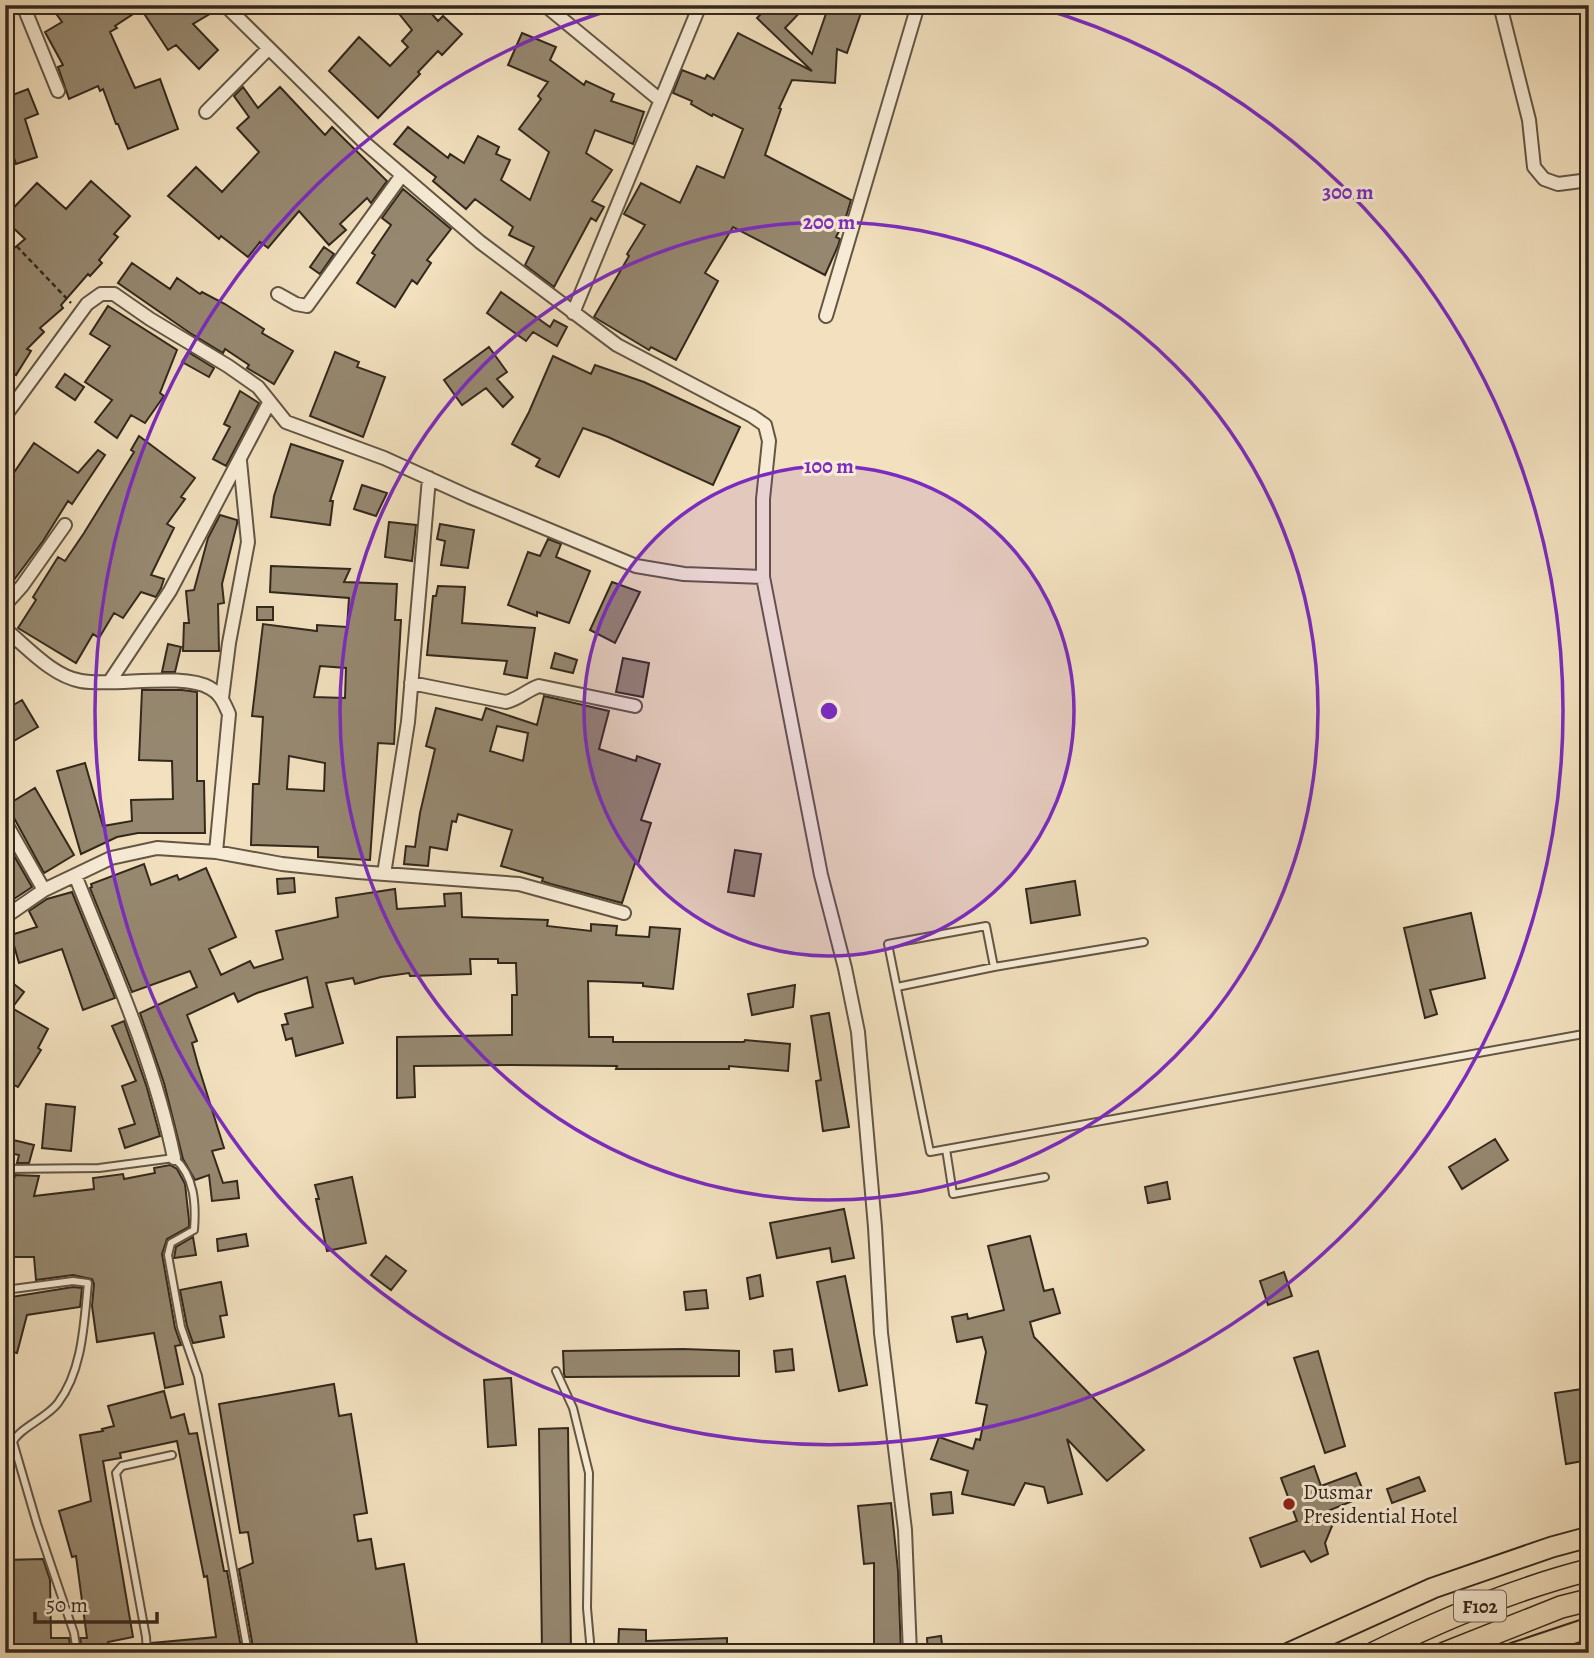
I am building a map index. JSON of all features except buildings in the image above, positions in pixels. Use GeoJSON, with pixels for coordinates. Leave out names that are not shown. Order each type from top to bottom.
{"type":"FeatureCollection","features":[{"type":"Feature","properties":{"kind":"highway","name":"F102"},"geometry":{"type":"LineString","coordinates":[[1374,1652],[1487,1603],[1550,1580],[1589,1570]]}},
{"type":"Feature","properties":{"kind":"highway","name":"F102"},"geometry":{"type":"LineString","coordinates":[[1445,1653],[1561,1607],[1589,1600]]}},
{"type":"Feature","properties":{"kind":"main road"},"geometry":{"type":"LineString","coordinates":[[1289,1653],[1433,1588],[1552,1547],[1589,1538]]}},
{"type":"Feature","properties":{"kind":"main road"},"geometry":{"type":"LineString","coordinates":[[1514,1653],[1589,1628]]}},
{"type":"Feature","properties":{"kind":"street"},"geometry":{"type":"LineString","coordinates":[[23,5],[58,91]]}},
{"type":"Feature","properties":{"kind":"street"},"geometry":{"type":"LineString","coordinates":[[225,5],[366,144],[480,242],[617,345],[765,425],[769,441],[763,499],[763,577],[802,785],[858,1032],[874,1213],[881,1333],[905,1530],[910,1653]]}},
{"type":"Feature","properties":{"kind":"street"},"geometry":{"type":"LineString","coordinates":[[545,5],[660,100]]}},
{"type":"Feature","properties":{"kind":"street"},"geometry":{"type":"LineString","coordinates":[[573,313],[700,5]]}},
{"type":"Feature","properties":{"kind":"street"},"geometry":{"type":"LineString","coordinates":[[826,316],[918,5]]}},
{"type":"Feature","properties":{"kind":"street"},"geometry":{"type":"LineString","coordinates":[[1500,5],[1529,120],[1534,167],[1544,179],[1558,184],[1589,180]]}},
{"type":"Feature","properties":{"kind":"street"},"geometry":{"type":"LineString","coordinates":[[206,112],[268,49]]}},
{"type":"Feature","properties":{"kind":"street"},"geometry":{"type":"LineString","coordinates":[[278,294],[296,304],[307,306],[402,175]]}},
{"type":"Feature","properties":{"kind":"street"},"geometry":{"type":"LineString","coordinates":[[5,416],[87,304],[102,293],[114,294],[258,387],[286,422],[384,458],[636,566],[684,574],[763,577]]}},
{"type":"Feature","properties":{"kind":"street"},"geometry":{"type":"LineString","coordinates":[[110,681],[170,591],[269,403]]}},
{"type":"Feature","properties":{"kind":"street"},"geometry":{"type":"LineString","coordinates":[[222,698],[229,643],[248,542],[240,461]]}},
{"type":"Feature","properties":{"kind":"street"},"geometry":{"type":"LineString","coordinates":[[384,874],[408,722],[429,478]]}},
{"type":"Feature","properties":{"kind":"street"},"geometry":{"type":"LineString","coordinates":[[5,605],[22,586],[65,525]]}},
{"type":"Feature","properties":{"kind":"street"},"geometry":{"type":"LineString","coordinates":[[5,629],[62,675],[82,681],[187,682],[209,687],[222,698],[229,714],[216,852]]}},
{"type":"Feature","properties":{"kind":"street"},"geometry":{"type":"LineString","coordinates":[[411,683],[506,702],[516,700],[528,690],[539,686],[635,706]]}},
{"type":"Feature","properties":{"kind":"street"},"geometry":{"type":"LineString","coordinates":[[5,822],[44,890]]}},
{"type":"Feature","properties":{"kind":"street"},"geometry":{"type":"LineString","coordinates":[[5,917],[44,890],[111,858],[157,848],[216,852],[282,864],[519,884],[624,913]]}},
{"type":"Feature","properties":{"kind":"street"},"geometry":{"type":"LineString","coordinates":[[75,875],[148,1061],[174,1158]]}},
{"type":"Feature","properties":{"kind":"lane"},"geometry":{"type":"LineString","coordinates":[[994,967],[985,926],[888,944],[930,1152],[1589,1033]]}},
{"type":"Feature","properties":{"kind":"lane"},"geometry":{"type":"LineString","coordinates":[[897,987],[994,967],[1144,942]]}},
{"type":"Feature","properties":{"kind":"lane"},"geometry":{"type":"LineString","coordinates":[[946,1149],[953,1194],[1045,1177]]}},
{"type":"Feature","properties":{"kind":"lane"},"geometry":{"type":"LineString","coordinates":[[5,1170],[99,1168],[174,1158],[187,1175],[194,1194],[194,1230],[171,1242],[168,1255],[181,1327],[198,1376],[248,1653]]}},
{"type":"Feature","properties":{"kind":"lane"},"geometry":{"type":"LineString","coordinates":[[5,1290],[73,1281],[88,1283],[83,1338],[71,1379],[59,1403],[13,1442],[74,1633],[77,1653]]}},
{"type":"Feature","properties":{"kind":"lane"},"geometry":{"type":"LineString","coordinates":[[555,1371],[573,1408],[589,1473],[587,1608],[591,1653]]}},
{"type":"Feature","properties":{"kind":"lane"},"geometry":{"type":"LineString","coordinates":[[147,1653],[116,1473],[122,1466],[173,1455]]}},
{"type":"Feature","properties":{"kind":"path"},"geometry":{"type":"LineString","coordinates":[[5,233],[80,313]]}},
{"type":"Feature","properties":{"kind":"place","name":"Dusmar Presidential Hotel"},"geometry":{"type":"Point","coordinates":[1289,1504]}}]}
